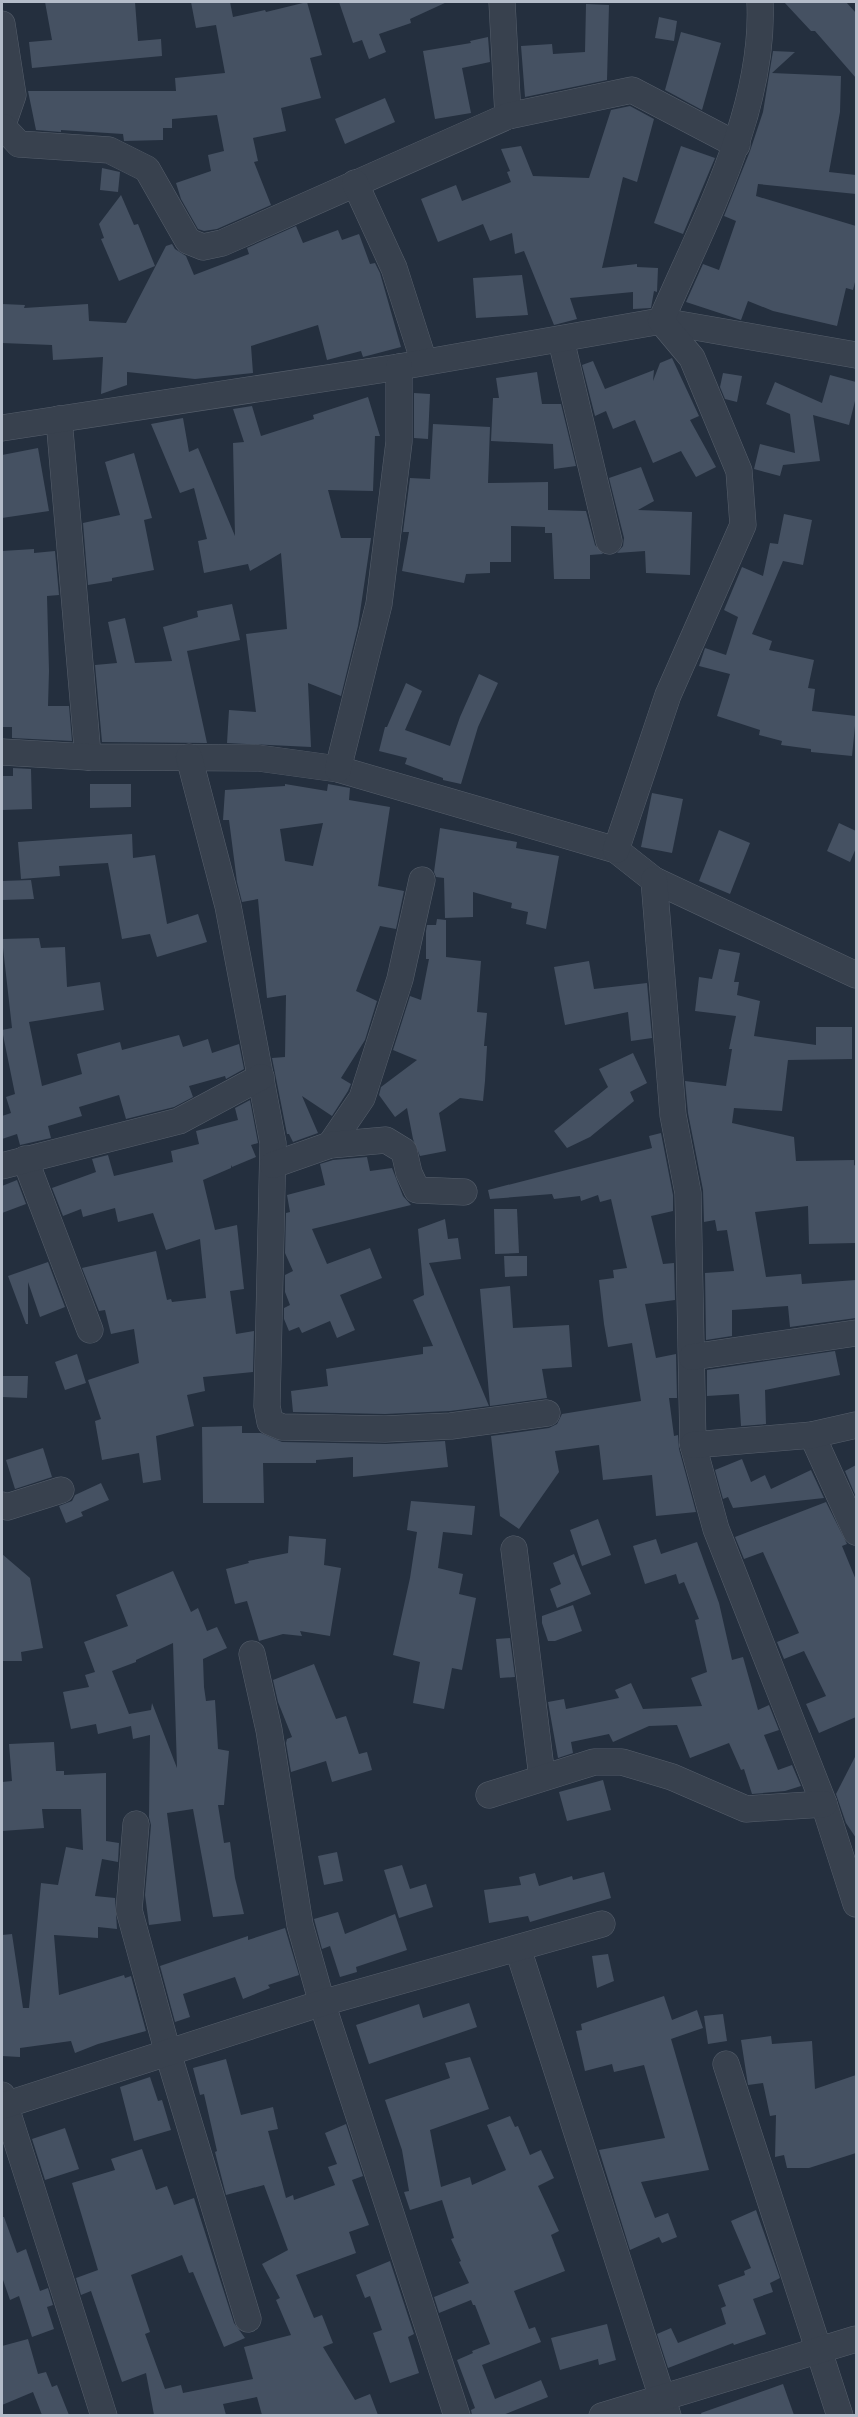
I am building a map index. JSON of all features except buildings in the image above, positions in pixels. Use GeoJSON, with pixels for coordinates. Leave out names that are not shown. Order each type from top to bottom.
{"type":"FeatureCollection","features":[{"type":"Feature","properties":{"kind":"street"},"geometry":{"type":"LineString","coordinates":[[502,2],[508,116]]}},
{"type":"Feature","properties":{"kind":"street"},"geometry":{"type":"LineString","coordinates":[[661,321],[736,145],[756,69],[761,23],[760,2]]}},
{"type":"Feature","properties":{"kind":"street"},"geometry":{"type":"LineString","coordinates":[[2,24],[13,95],[2,127],[19,144],[109,150],[147,169],[188,242],[203,247],[222,243],[508,116],[632,90],[736,145]]}},
{"type":"Feature","properties":{"kind":"street"},"geometry":{"type":"LineString","coordinates":[[355,183],[394,268],[424,362]]}},
{"type":"Feature","properties":{"kind":"street"},"geometry":{"type":"LineString","coordinates":[[616,850],[668,695],[743,525],[739,471],[692,358],[661,321]]}},
{"type":"Feature","properties":{"kind":"street"},"geometry":{"type":"LineString","coordinates":[[2,428],[399,368],[661,321],[856,355]]}},
{"type":"Feature","properties":{"kind":"street"},"geometry":{"type":"LineString","coordinates":[[561,340],[609,541]]}},
{"type":"Feature","properties":{"kind":"street"},"geometry":{"type":"LineString","coordinates":[[338,769],[378,604],[399,442],[399,368]]}},
{"type":"Feature","properties":{"kind":"street"},"geometry":{"type":"LineString","coordinates":[[59,420],[88,757]]}},
{"type":"Feature","properties":{"kind":"street"},"geometry":{"type":"LineString","coordinates":[[2,752],[88,757],[258,758],[338,769],[616,850],[654,879],[856,975]]}},
{"type":"Feature","properties":{"kind":"street"},"geometry":{"type":"LineString","coordinates":[[189,757],[228,906],[273,1143],[267,1406],[270,1422],[282,1427],[385,1429],[452,1426],[548,1413]]}},
{"type":"Feature","properties":{"kind":"street"},"geometry":{"type":"LineString","coordinates":[[654,879],[673,1115],[688,1193],[693,1445],[716,1529],[824,1804],[856,1904]]}},
{"type":"Feature","properties":{"kind":"street"},"geometry":{"type":"LineString","coordinates":[[330,1145],[362,1098],[400,979],[422,880]]}},
{"type":"Feature","properties":{"kind":"street"},"geometry":{"type":"LineString","coordinates":[[90,1330],[13,1163],[179,1121],[261,1077]]}},
{"type":"Feature","properties":{"kind":"street"},"geometry":{"type":"LineString","coordinates":[[273,1166],[330,1145],[386,1140],[404,1151],[409,1173],[417,1190],[465,1192]]}},
{"type":"Feature","properties":{"kind":"street"},"geometry":{"type":"LineString","coordinates":[[692,1357],[856,1333]]}},
{"type":"Feature","properties":{"kind":"street"},"geometry":{"type":"LineString","coordinates":[[693,1445],[812,1436],[856,1425]]}},
{"type":"Feature","properties":{"kind":"street"},"geometry":{"type":"LineString","coordinates":[[812,1436],[856,1533]]}},
{"type":"Feature","properties":{"kind":"street"},"geometry":{"type":"LineString","coordinates":[[2,1505],[7,1507],[61,1490]]}},
{"type":"Feature","properties":{"kind":"street"},"geometry":{"type":"LineString","coordinates":[[514,1549],[542,1778]]}},
{"type":"Feature","properties":{"kind":"street"},"geometry":{"type":"LineString","coordinates":[[252,1654],[269,1730],[300,1925],[322,2003],[457,2415]]}},
{"type":"Feature","properties":{"kind":"street"},"geometry":{"type":"LineString","coordinates":[[489,1795],[594,1762],[622,1762],[672,1778],[746,1809],[824,1804]]}},
{"type":"Feature","properties":{"kind":"street"},"geometry":{"type":"LineString","coordinates":[[136,1824],[129,1910],[168,2053],[248,2319]]}},
{"type":"Feature","properties":{"kind":"street"},"geometry":{"type":"LineString","coordinates":[[104,2415],[3,2102],[168,2053],[322,2003],[602,1924]]}},
{"type":"Feature","properties":{"kind":"street"},"geometry":{"type":"LineString","coordinates":[[519,1949],[665,2406]]}},
{"type":"Feature","properties":{"kind":"street"},"geometry":{"type":"LineString","coordinates":[[726,2064],[840,2415]]}},
{"type":"Feature","properties":{"kind":"street"},"geometry":{"type":"LineString","coordinates":[[602,2415],[665,2406],[819,2350],[856,2339]]}}]}
